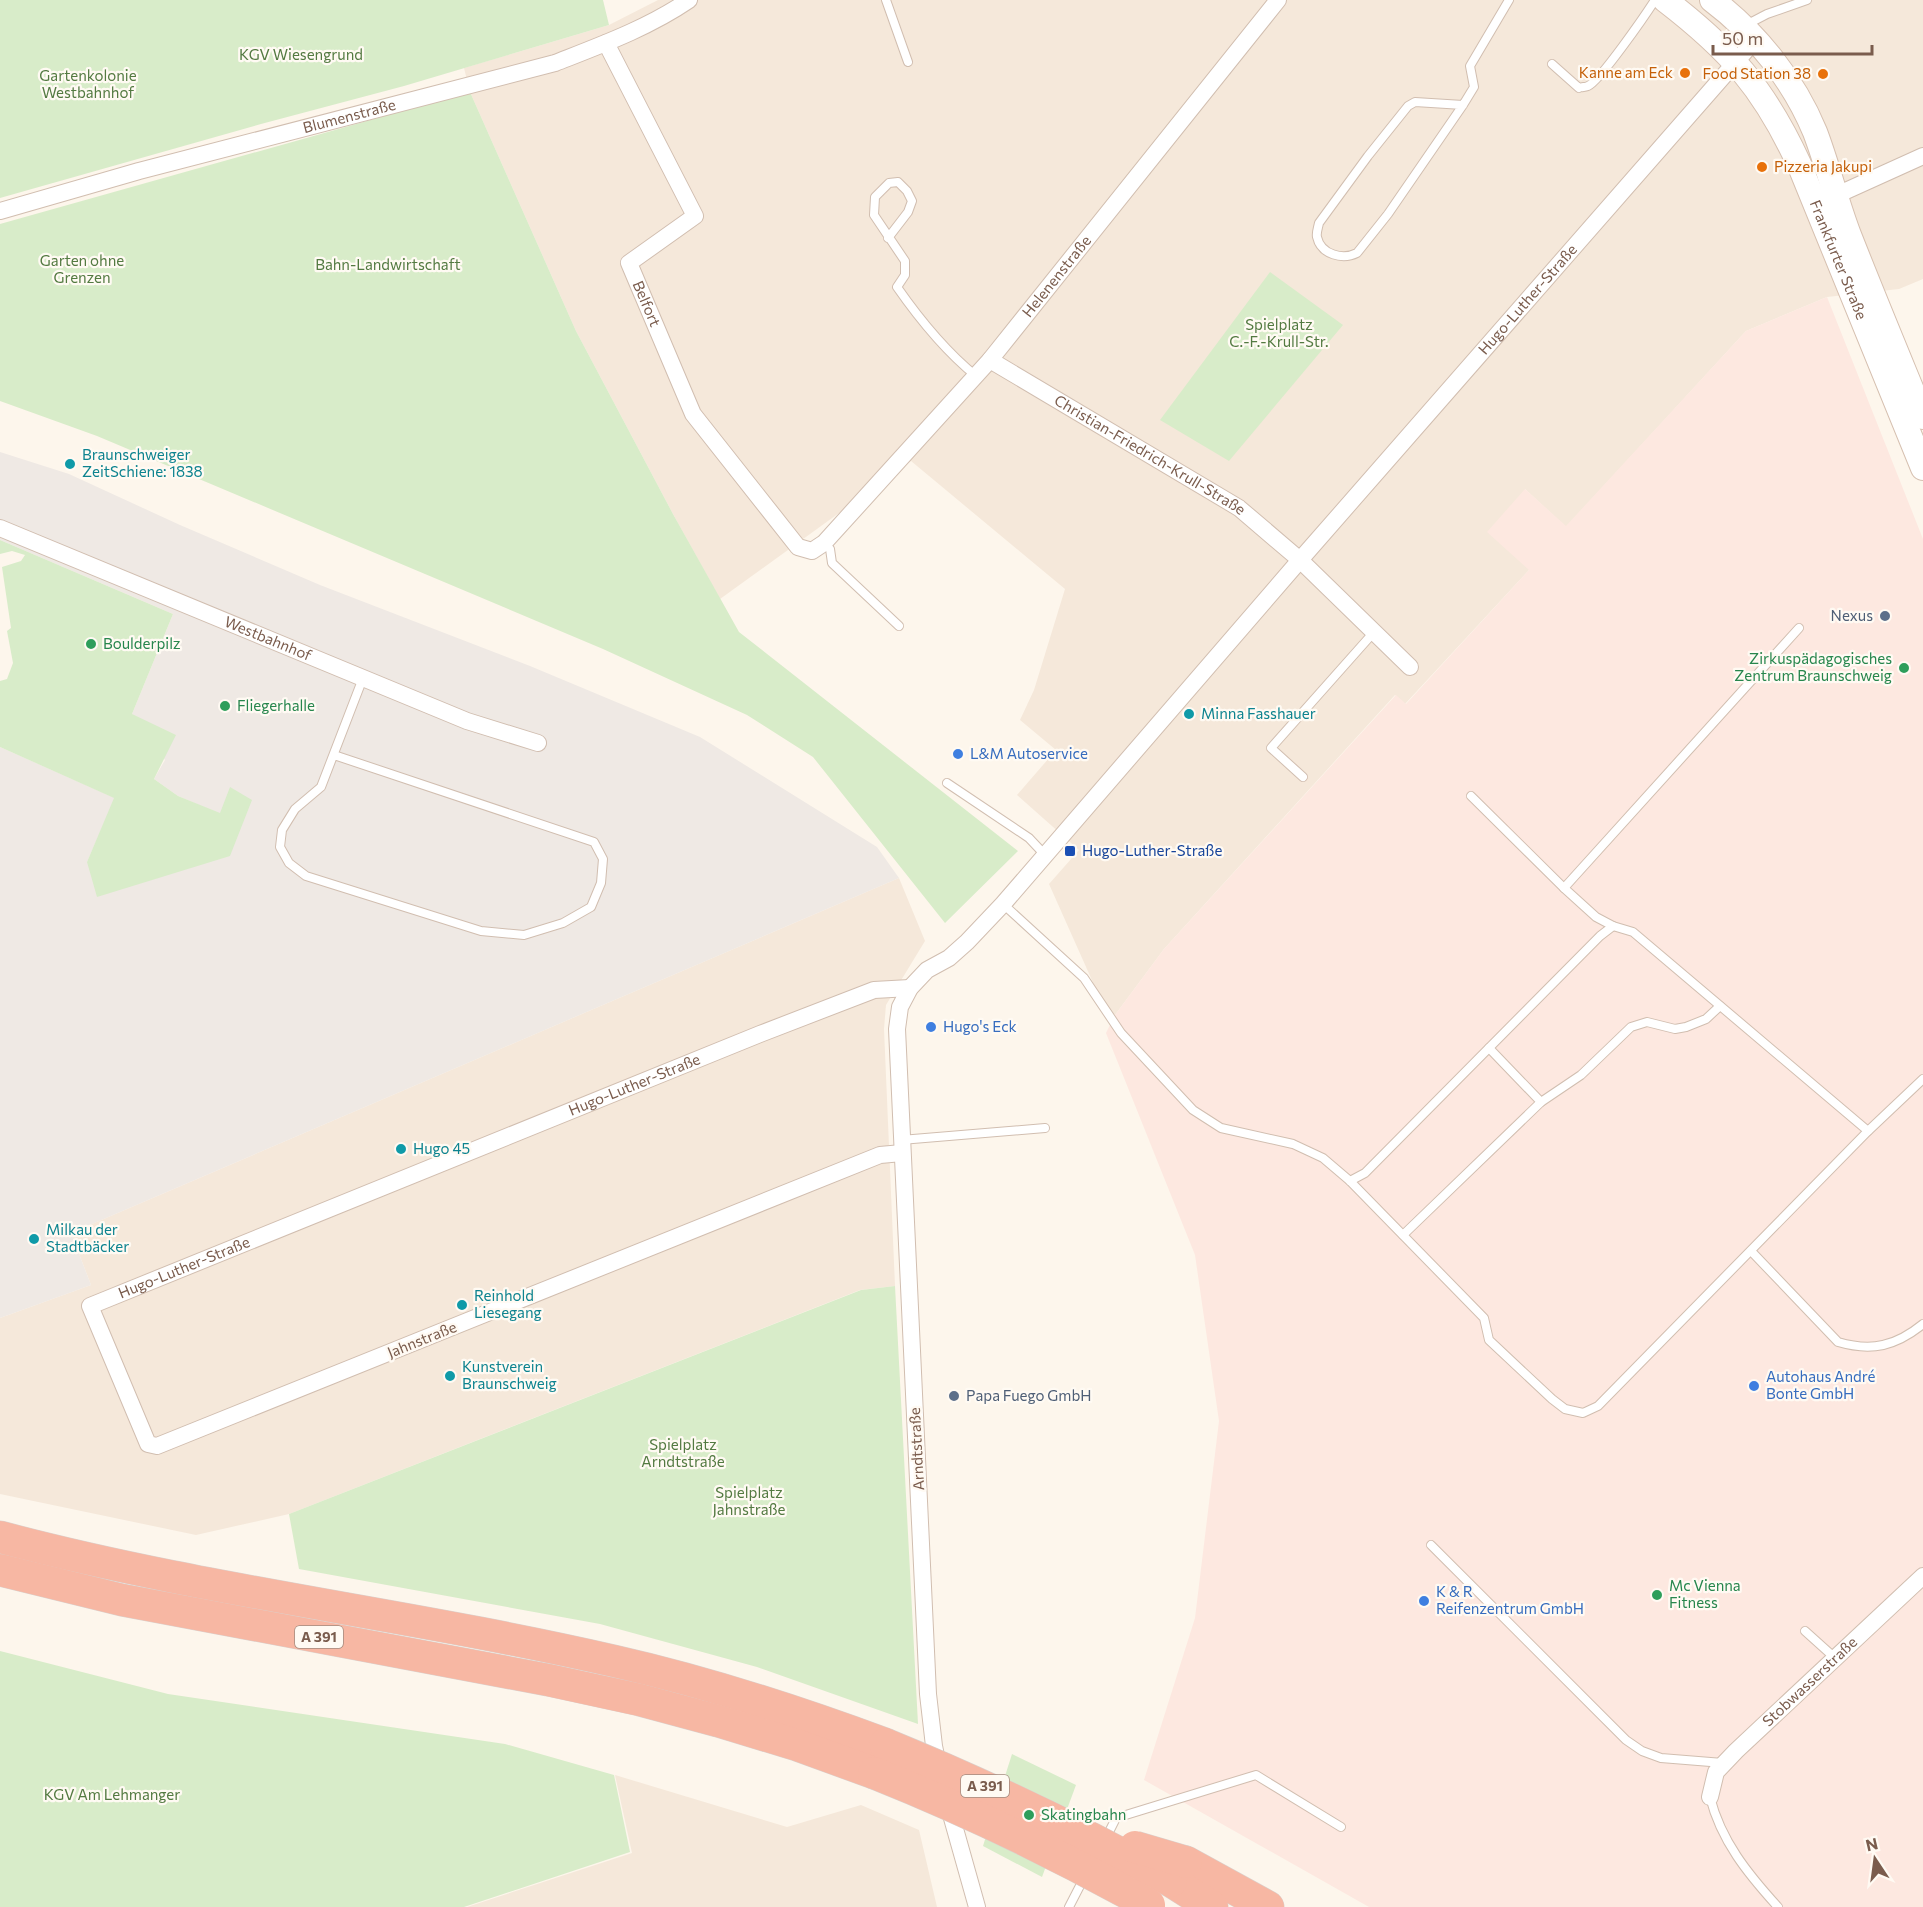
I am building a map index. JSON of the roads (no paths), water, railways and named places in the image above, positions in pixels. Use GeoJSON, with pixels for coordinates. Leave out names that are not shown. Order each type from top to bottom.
{"type":"FeatureCollection","features":[{"type":"Feature","properties":{"kind":"highway","name":"A 391"},"geometry":{"type":"LineString","coordinates":[[0,1537],[208,1584],[614,1661],[733,1692],[809,1716],[885,1744],[1017,1801],[1091,1840]]}},
{"type":"Feature","properties":{"kind":"highway","name":"A 391"},"geometry":{"type":"LineString","coordinates":[[0,1570],[122,1599],[548,1680],[640,1700],[752,1731],[874,1773],[986,1821],[1087,1871],[1150,1906]]}},
{"type":"Feature","properties":{"kind":"highway"},"geometry":{"type":"LineString","coordinates":[[1091,1840],[1145,1849],[1179,1872],[1212,1907]]}},
{"type":"Feature","properties":{"kind":"highway"},"geometry":{"type":"LineString","coordinates":[[1179,1872],[1268,1907]]}},
{"type":"Feature","properties":{"kind":"main road","name":"Frankfurter Straße"},"geometry":{"type":"LineString","coordinates":[[1665,0],[1699,26],[1736,62],[1762,95],[1777,119],[1850,237],[1923,417]]}},
{"type":"Feature","properties":{"kind":"main road","name":"Frankfurter Straße"},"geometry":{"type":"LineString","coordinates":[[1712,0],[1749,33],[1781,72],[1805,111],[1819,144],[1826,200],[1923,468]]}},
{"type":"Feature","properties":{"kind":"street","name":"Blumenstraße"},"geometry":{"type":"LineString","coordinates":[[0,211],[139,171],[555,63],[606,43],[670,13],[689,0]]}},
{"type":"Feature","properties":{"kind":"street","name":"Helenenstraße"},"geometry":{"type":"LineString","coordinates":[[824,543],[990,360],[1278,0]]}},
{"type":"Feature","properties":{"kind":"street","name":"Hugo-Luther-Straße"},"geometry":{"type":"LineString","coordinates":[[90,1306],[791,1022],[874,990],[910,988],[927,970],[949,957],[967,942],[1003,904],[1300,560],[1736,62],[1749,33]]}},
{"type":"Feature","properties":{"kind":"street","name":"Belfort"},"geometry":{"type":"LineString","coordinates":[[606,43],[695,216],[629,263],[693,414],[798,547],[812,550],[824,543]]}},
{"type":"Feature","properties":{"kind":"street"},"geometry":{"type":"LineString","coordinates":[[1826,200],[1923,156]]}},
{"type":"Feature","properties":{"kind":"street","name":"Christian-Friedrich-Krull-Straße"},"geometry":{"type":"LineString","coordinates":[[990,360],[1222,497],[1239,508],[1300,560]]}},
{"type":"Feature","properties":{"kind":"street","name":"Westbahnhof"},"geometry":{"type":"LineString","coordinates":[[0,528],[467,721],[538,743]]}},
{"type":"Feature","properties":{"kind":"street"},"geometry":{"type":"LineString","coordinates":[[1300,560],[1410,667]]}},
{"type":"Feature","properties":{"kind":"street","name":"Arndtstraße"},"geometry":{"type":"LineString","coordinates":[[910,988],[900,1007],[897,1029],[928,1694],[934,1746],[941,1778],[977,1907]]}},
{"type":"Feature","properties":{"kind":"street","name":"Jahnstraße"},"geometry":{"type":"LineString","coordinates":[[90,1306],[148,1444],[157,1446],[902,1146]]}},
{"type":"Feature","properties":{"kind":"street","name":"Stobwasserstraße"},"geometry":{"type":"LineString","coordinates":[[1710,1797],[1716,1772],[1923,1576]]}},
{"type":"Feature","properties":{"kind":"lane"},"geometry":{"type":"LineString","coordinates":[[886,0],[908,62]]}},
{"type":"Feature","properties":{"kind":"lane"},"geometry":{"type":"LineString","coordinates":[[1463,105],[1415,102],[1408,106],[1319,223],[1316,235],[1320,246],[1332,255],[1351,256],[1357,253],[1388,214],[1463,105],[1474,87],[1470,66],[1509,0]]}},
{"type":"Feature","properties":{"kind":"lane"},"geometry":{"type":"LineString","coordinates":[[1552,64],[1579,87],[1588,87],[1617,52],[1654,0]]}},
{"type":"Feature","properties":{"kind":"lane"},"geometry":{"type":"LineString","coordinates":[[1749,33],[1767,14],[1807,0]]}},
{"type":"Feature","properties":{"kind":"lane"},"geometry":{"type":"LineString","coordinates":[[888,238],[908,213],[912,201],[907,191],[898,182],[889,183],[875,197],[874,215],[888,238],[904,261],[905,276],[897,287],[925,327],[955,359],[976,376]]}},
{"type":"Feature","properties":{"kind":"lane"},"geometry":{"type":"LineString","coordinates":[[824,543],[830,549],[832,563],[899,626]]}},
{"type":"Feature","properties":{"kind":"lane"},"geometry":{"type":"LineString","coordinates":[[1564,888],[1799,628]]}},
{"type":"Feature","properties":{"kind":"lane"},"geometry":{"type":"LineString","coordinates":[[1303,777],[1271,748],[1374,632]]}},
{"type":"Feature","properties":{"kind":"lane"},"geometry":{"type":"LineString","coordinates":[[334,755],[594,842],[603,859],[601,883],[591,907],[563,923],[524,935],[481,931],[306,876],[289,863],[280,848],[282,830],[295,809],[321,787],[363,678]]}},
{"type":"Feature","properties":{"kind":"lane"},"geometry":{"type":"LineString","coordinates":[[947,783],[1029,838],[1045,855]]}},
{"type":"Feature","properties":{"kind":"lane"},"geometry":{"type":"LineString","coordinates":[[1471,796],[1564,888],[1596,916],[1613,926],[1634,932],[1868,1131]]}},
{"type":"Feature","properties":{"kind":"lane"},"geometry":{"type":"LineString","coordinates":[[1003,904],[1084,978],[1121,1033],[1193,1110],[1221,1128],[1293,1144],[1323,1158],[1350,1181],[1484,1318],[1489,1340],[1552,1399],[1565,1409],[1583,1413],[1598,1406],[1868,1131],[1923,1079]]}},
{"type":"Feature","properties":{"kind":"lane"},"geometry":{"type":"LineString","coordinates":[[1350,1181],[1365,1173],[1600,936],[1613,926]]}},
{"type":"Feature","properties":{"kind":"lane"},"geometry":{"type":"LineString","coordinates":[[1403,1235],[1541,1102],[1581,1076],[1631,1028],[1647,1022],[1675,1029],[1686,1027],[1706,1019],[1720,1006]]}},
{"type":"Feature","properties":{"kind":"lane"},"geometry":{"type":"LineString","coordinates":[[1489,1048],[1541,1102]]}},
{"type":"Feature","properties":{"kind":"lane"},"geometry":{"type":"LineString","coordinates":[[902,1146],[1045,1128]]}},
{"type":"Feature","properties":{"kind":"lane"},"geometry":{"type":"LineString","coordinates":[[1750,1251],[1838,1342],[1855,1347],[1877,1347],[1899,1341],[1923,1324]]}},
{"type":"Feature","properties":{"kind":"lane"},"geometry":{"type":"LineString","coordinates":[[1431,1545],[1626,1740],[1642,1751],[1661,1758],[1724,1764]]}},
{"type":"Feature","properties":{"kind":"lane"},"geometry":{"type":"LineString","coordinates":[[1805,1631],[1834,1658]]}},
{"type":"Feature","properties":{"kind":"lane"},"geometry":{"type":"LineString","coordinates":[[1091,1840],[1116,1818],[1256,1775],[1341,1827]]}},
{"type":"Feature","properties":{"kind":"lane"},"geometry":{"type":"LineString","coordinates":[[1710,1797],[1726,1840],[1743,1866],[1778,1907]]}},
{"type":"Feature","properties":{"kind":"lane"},"geometry":{"type":"LineString","coordinates":[[1068,1907],[1090,1868]]}},
{"type":"Feature","properties":{"kind":"place","name":"Kanne am Eck"},"geometry":{"type":"Point","coordinates":[1685,73]}},
{"type":"Feature","properties":{"kind":"place","name":"Food Station 38"},"geometry":{"type":"Point","coordinates":[1823,74]}},
{"type":"Feature","properties":{"kind":"place","name":"Pizzeria Jakupi"},"geometry":{"type":"Point","coordinates":[1762,167]}},
{"type":"Feature","properties":{"kind":"place","name":"Braunschweiger ZeitSchiene: 1838"},"geometry":{"type":"Point","coordinates":[70,464]}},
{"type":"Feature","properties":{"kind":"place","name":"Nexus"},"geometry":{"type":"Point","coordinates":[1885,616]}},
{"type":"Feature","properties":{"kind":"place","name":"Boulderpilz"},"geometry":{"type":"Point","coordinates":[91,644]}},
{"type":"Feature","properties":{"kind":"place","name":"Zirkuspädagogisches Zentrum Braunschweig"},"geometry":{"type":"Point","coordinates":[1904,668]}},
{"type":"Feature","properties":{"kind":"place","name":"Fliegerhalle"},"geometry":{"type":"Point","coordinates":[225,706]}},
{"type":"Feature","properties":{"kind":"place","name":"Minna Fasshauer"},"geometry":{"type":"Point","coordinates":[1189,714]}},
{"type":"Feature","properties":{"kind":"place","name":"L&M Autoservice"},"geometry":{"type":"Point","coordinates":[958,754]}},
{"type":"Feature","properties":{"kind":"place","name":"Hugo-Luther-Straße"},"geometry":{"type":"Point","coordinates":[1070,851]}},
{"type":"Feature","properties":{"kind":"place","name":"Hugo's Eck"},"geometry":{"type":"Point","coordinates":[931,1027]}},
{"type":"Feature","properties":{"kind":"place","name":"Hugo 45"},"geometry":{"type":"Point","coordinates":[401,1149]}},
{"type":"Feature","properties":{"kind":"place","name":"Milkau der Stadtbäcker"},"geometry":{"type":"Point","coordinates":[34,1239]}},
{"type":"Feature","properties":{"kind":"place","name":"Reinhold Liesegang"},"geometry":{"type":"Point","coordinates":[462,1305]}},
{"type":"Feature","properties":{"kind":"place","name":"Kunstverein Braunschweig"},"geometry":{"type":"Point","coordinates":[450,1376]}},
{"type":"Feature","properties":{"kind":"place","name":"Autohaus André Bonte GmbH"},"geometry":{"type":"Point","coordinates":[1754,1386]}},
{"type":"Feature","properties":{"kind":"place","name":"Papa Fuego GmbH"},"geometry":{"type":"Point","coordinates":[954,1396]}},
{"type":"Feature","properties":{"kind":"place","name":"Mc Vienna Fitness"},"geometry":{"type":"Point","coordinates":[1657,1595]}},
{"type":"Feature","properties":{"kind":"place","name":"K & R Reifenzentrum GmbH"},"geometry":{"type":"Point","coordinates":[1424,1601]}},
{"type":"Feature","properties":{"kind":"place","name":"Skatingbahn"},"geometry":{"type":"Point","coordinates":[1029,1815]}},
{"type":"Feature","properties":{"kind":"park label","name":"KGV Wiesengrund"},"geometry":{"type":"Point","coordinates":[301,55]}},
{"type":"Feature","properties":{"kind":"park label","name":"Gartenkolonie Westbahnhof"},"geometry":{"type":"Point","coordinates":[88,84]}},
{"type":"Feature","properties":{"kind":"park label","name":"Bahn-Landwirtschaft"},"geometry":{"type":"Point","coordinates":[388,265]}},
{"type":"Feature","properties":{"kind":"park label","name":"Garten ohne Grenzen"},"geometry":{"type":"Point","coordinates":[82,270]}},
{"type":"Feature","properties":{"kind":"park label","name":"Spielplatz C.-F.-Krull-Str."},"geometry":{"type":"Point","coordinates":[1279,334]}},
{"type":"Feature","properties":{"kind":"park label","name":"Spielplatz Arndtstraße"},"geometry":{"type":"Point","coordinates":[683,1454]}},
{"type":"Feature","properties":{"kind":"park label","name":"Spielplatz Jahnstraße"},"geometry":{"type":"Point","coordinates":[749,1502]}},
{"type":"Feature","properties":{"kind":"park label","name":"KGV Am Lehmanger"},"geometry":{"type":"Point","coordinates":[112,1795]}}]}
